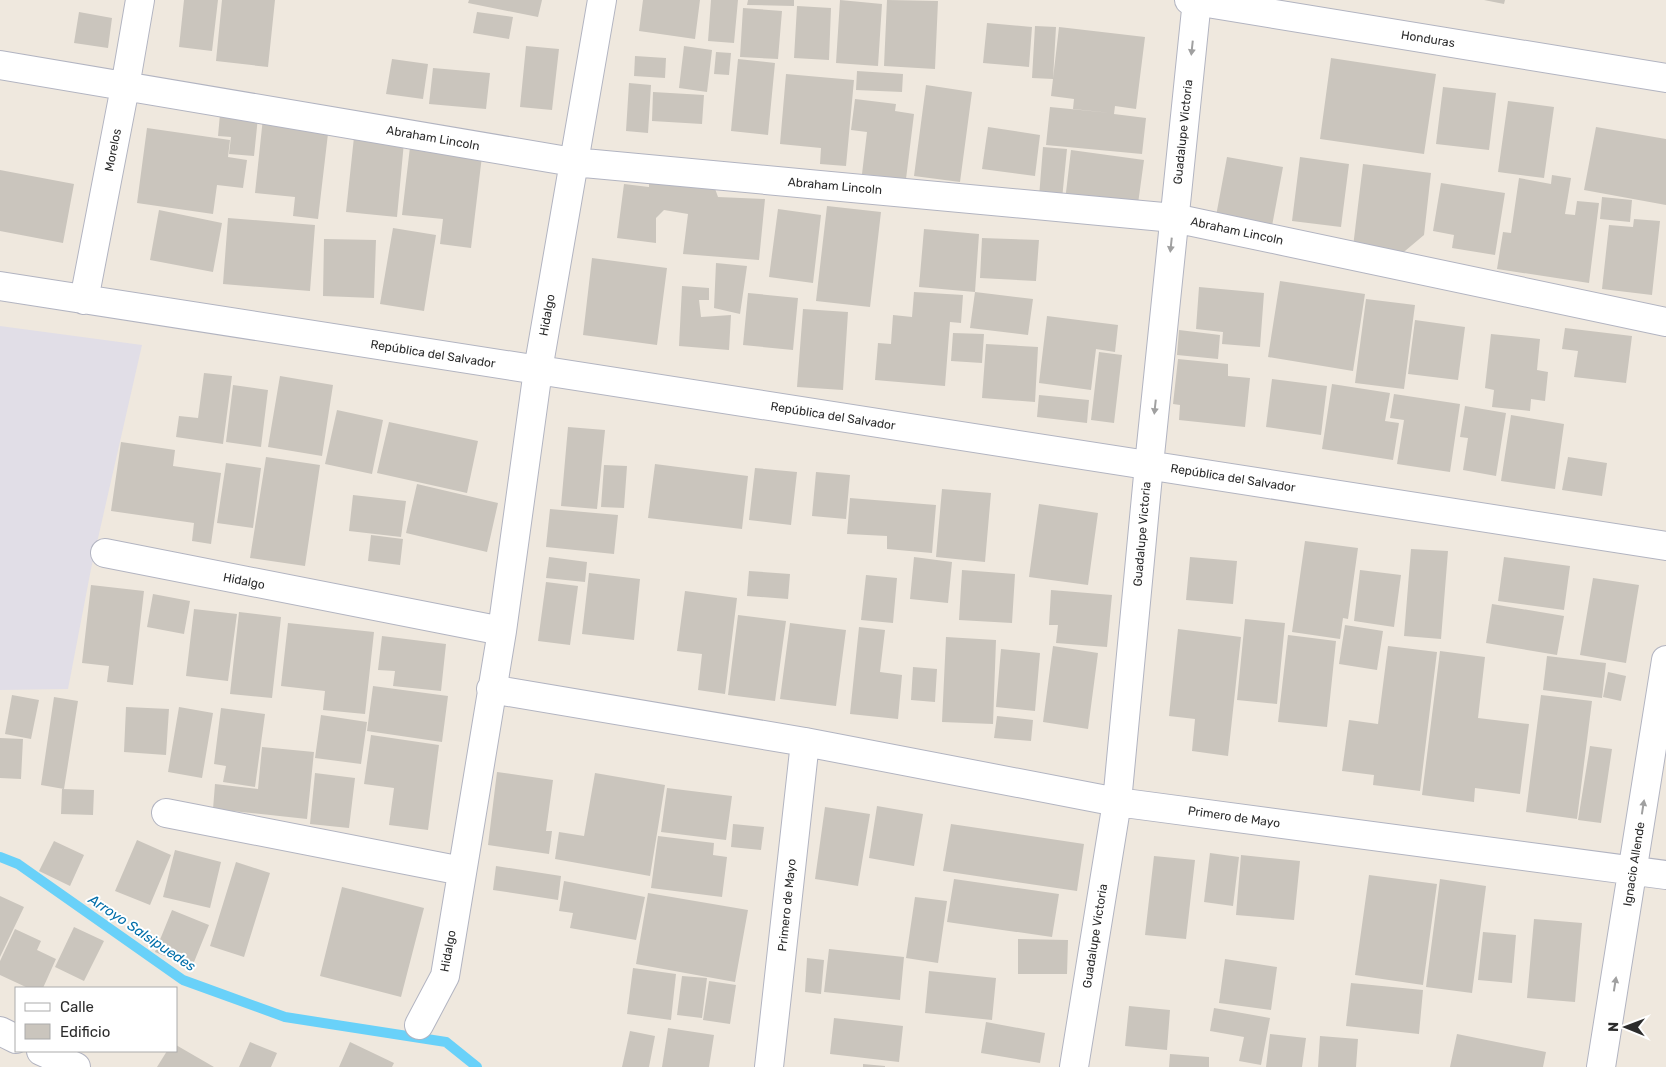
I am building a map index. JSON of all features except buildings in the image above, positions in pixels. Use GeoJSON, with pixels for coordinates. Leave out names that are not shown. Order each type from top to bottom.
{"type":"FeatureCollection","features":[{"type":"Feature","properties":{"kind":"street","name":"Morelos"},"geometry":{"type":"LineString","coordinates":[[84,300],[140,0]]}},
{"type":"Feature","properties":{"kind":"street","name":"Hidalgo"},"geometry":{"type":"LineString","coordinates":[[419,1025],[444,976],[502,631],[538,370],[602,0]]}},
{"type":"Feature","properties":{"kind":"street","name":"Honduras"},"geometry":{"type":"LineString","coordinates":[[1194,0],[1666,78]]}},
{"type":"Feature","properties":{"kind":"street","name":"Guadalupe Victoria"},"geometry":{"type":"LineString","coordinates":[[1074,1067],[1117,802],[1194,0]]}},
{"type":"Feature","properties":{"kind":"street","name":"Abraham Lincoln"},"geometry":{"type":"LineString","coordinates":[[0,65],[573,162],[1174,218],[1666,322]]}},
{"type":"Feature","properties":{"kind":"street","name":"República del Salvador"},"geometry":{"type":"LineString","coordinates":[[0,286],[1666,546]]}},
{"type":"Feature","properties":{"kind":"street","name":"Hidalgo"},"geometry":{"type":"LineString","coordinates":[[105,554],[502,631]]}},
{"type":"Feature","properties":{"kind":"street","name":"Ignacio Allende"},"geometry":{"type":"LineString","coordinates":[[1601,1067],[1634,870],[1666,660]]}},
{"type":"Feature","properties":{"kind":"street","name":"Primero de Mayo"},"geometry":{"type":"LineString","coordinates":[[491,689],[805,742],[1117,802],[1666,875]]}},
{"type":"Feature","properties":{"kind":"street","name":"Primero de Mayo"},"geometry":{"type":"LineString","coordinates":[[769,1067],[805,742]]}},
{"type":"Feature","properties":{"kind":"street"},"geometry":{"type":"LineString","coordinates":[[166,813],[462,872]]}},
{"type":"Feature","properties":{"kind":"street"},"geometry":{"type":"LineString","coordinates":[[0,1031],[15,1038]]}},
{"type":"Feature","properties":{"kind":"street"},"geometry":{"type":"LineString","coordinates":[[43,1052],[72,1066]]}},
{"type":"Feature","properties":{"kind":"shaded area"},"geometry":{"type":"Polygon","coordinates":[[[0,326],[142,345],[91,569],[68,689],[0,690],[0,326]]]}},
{"type":"Feature","properties":{"kind":"waterway","name":"Arroyo Salsipuedes"},"geometry":{"type":"LineString","coordinates":[[0,857],[18,864],[183,980],[285,1017],[446,1042],[477,1067]]}}]}
